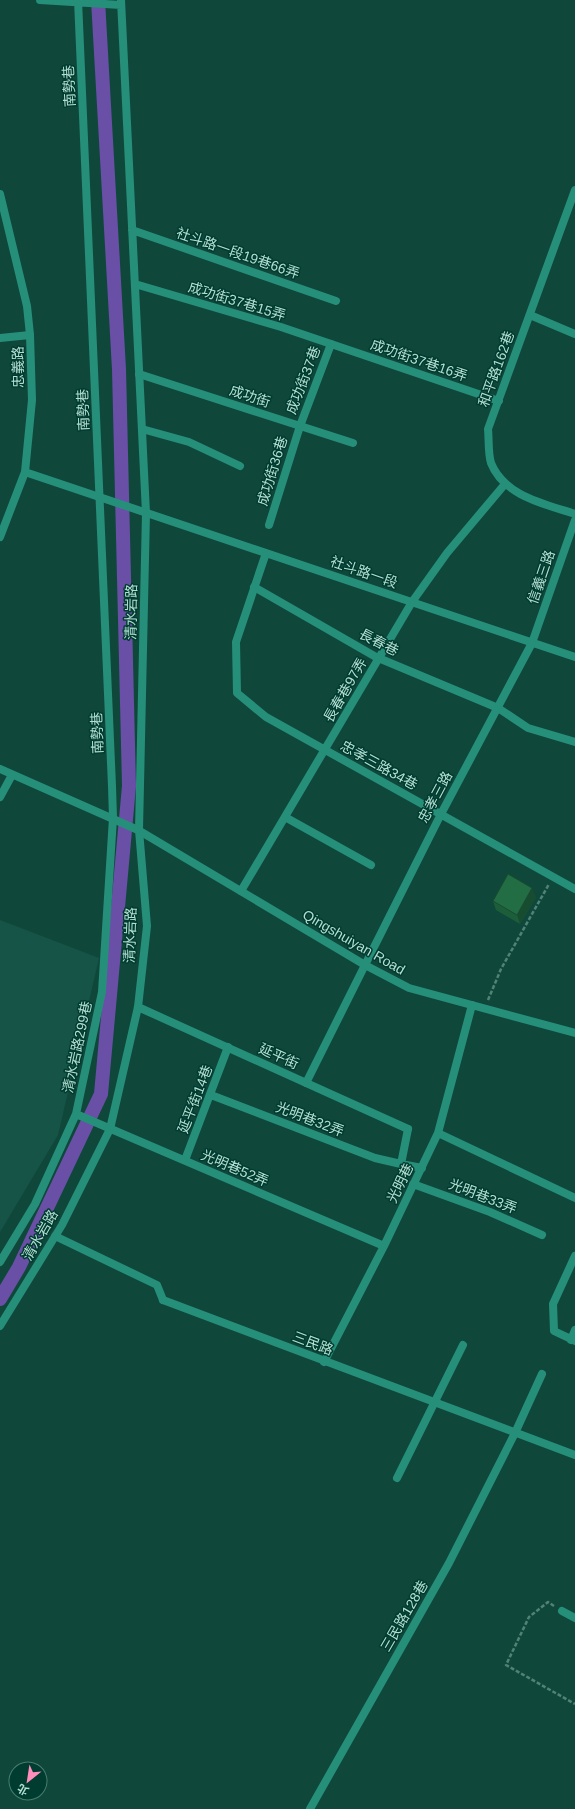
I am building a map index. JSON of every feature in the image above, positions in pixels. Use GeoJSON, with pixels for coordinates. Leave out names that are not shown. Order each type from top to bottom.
{"type":"FeatureCollection","features":[{"type":"Feature","properties":{"kind":"street"},"geometry":{"type":"LineString","coordinates":[[40,0],[121,2],[139,374]]}},
{"type":"Feature","properties":{"kind":"street","name":"南勢巷"},"geometry":{"type":"LineString","coordinates":[[78,1],[101,498],[113,818]]}},
{"type":"Feature","properties":{"kind":"street","name":"和平路162巷"},"geometry":{"type":"LineString","coordinates":[[575,190],[488,429],[491,462],[505,484],[529,498],[575,514]]}},
{"type":"Feature","properties":{"kind":"street","name":"忠義路"},"geometry":{"type":"LineString","coordinates":[[0,194],[27,306],[30,335],[32,400],[25,472],[0,537]]}},
{"type":"Feature","properties":{"kind":"street","name":"社斗路一段19巷66弄"},"geometry":{"type":"LineString","coordinates":[[132,230],[336,301]]}},
{"type":"Feature","properties":{"kind":"street","name":"成功街37巷15弄"},"geometry":{"type":"LineString","coordinates":[[135,284],[331,344]]}},
{"type":"Feature","properties":{"kind":"street"},"geometry":{"type":"LineString","coordinates":[[530,315],[575,334]]}},
{"type":"Feature","properties":{"kind":"street"},"geometry":{"type":"LineString","coordinates":[[0,338],[30,335]]}},
{"type":"Feature","properties":{"kind":"street","name":"成功街37巷16弄"},"geometry":{"type":"LineString","coordinates":[[331,344],[498,401]]}},
{"type":"Feature","properties":{"kind":"street","name":"成功街37巷"},"geometry":{"type":"LineString","coordinates":[[300,426],[331,344]]}},
{"type":"Feature","properties":{"kind":"street","name":"成功街"},"geometry":{"type":"LineString","coordinates":[[139,374],[353,443]]}},
{"type":"Feature","properties":{"kind":"street","name":"清水岩路"},"geometry":{"type":"LineString","coordinates":[[0,1326],[55,1236],[110,1128],[138,1006],[147,926],[138,830],[146,512],[139,374]]}},
{"type":"Feature","properties":{"kind":"street","name":"成功街36巷"},"geometry":{"type":"LineString","coordinates":[[269,525],[300,426]]}},
{"type":"Feature","properties":{"kind":"street"},"geometry":{"type":"LineString","coordinates":[[142,429],[189,442],[240,466]]}},
{"type":"Feature","properties":{"kind":"street"},"geometry":{"type":"LineString","coordinates":[[25,472],[101,498]]}},
{"type":"Feature","properties":{"kind":"street","name":"長春巷97弄"},"geometry":{"type":"LineString","coordinates":[[240,891],[326,750],[412,602],[447,553],[505,484]]}},
{"type":"Feature","properties":{"kind":"street","name":"社斗路一段"},"geometry":{"type":"LineString","coordinates":[[101,498],[575,657]]}},
{"type":"Feature","properties":{"kind":"street","name":"信義三路"},"geometry":{"type":"LineString","coordinates":[[532,643],[575,520]]}},
{"type":"Feature","properties":{"kind":"street","name":"忠孝三路34巷"},"geometry":{"type":"LineString","coordinates":[[266,553],[236,642],[237,693],[266,717],[441,814]]}},
{"type":"Feature","properties":{"kind":"street","name":"長春巷"},"geometry":{"type":"LineString","coordinates":[[254,587],[379,659],[498,708],[528,728],[575,742]]}},
{"type":"Feature","properties":{"kind":"street","name":"忠孝三路"},"geometry":{"type":"LineString","coordinates":[[306,1083],[441,814],[532,643]]}},
{"type":"Feature","properties":{"kind":"street"},"geometry":{"type":"LineString","coordinates":[[0,769],[113,818]]}},
{"type":"Feature","properties":{"kind":"street"},"geometry":{"type":"LineString","coordinates":[[0,797],[12,775]]}},
{"type":"Feature","properties":{"kind":"street"},"geometry":{"type":"LineString","coordinates":[[441,814],[575,889]]}},
{"type":"Feature","properties":{"kind":"street"},"geometry":{"type":"LineString","coordinates":[[285,817],[371,865]]}},
{"type":"Feature","properties":{"kind":"street","name":"Qingshuiyan Road"},"geometry":{"type":"LineString","coordinates":[[113,818],[138,830],[365,965],[409,988],[575,1033]]}},
{"type":"Feature","properties":{"kind":"street","name":"清水岩路299巷"},"geometry":{"type":"LineString","coordinates":[[0,1262],[35,1204],[77,1114],[102,992],[113,818]]}},
{"type":"Feature","properties":{"kind":"street","name":"光明巷"},"geometry":{"type":"LineString","coordinates":[[324,1362],[384,1246],[438,1133],[472,1005]]}},
{"type":"Feature","properties":{"kind":"street","name":"延平街"},"geometry":{"type":"LineString","coordinates":[[138,1006],[408,1129],[401,1164]]}},
{"type":"Feature","properties":{"kind":"street","name":"延平街14巷"},"geometry":{"type":"LineString","coordinates":[[185,1160],[228,1047]]}},
{"type":"Feature","properties":{"kind":"street","name":"光明巷32弄"},"geometry":{"type":"LineString","coordinates":[[211,1095],[375,1158],[422,1168]]}},
{"type":"Feature","properties":{"kind":"street","name":"光明巷52弄"},"geometry":{"type":"LineString","coordinates":[[77,1114],[384,1246]]}},
{"type":"Feature","properties":{"kind":"street"},"geometry":{"type":"LineString","coordinates":[[438,1133],[575,1198]]}},
{"type":"Feature","properties":{"kind":"street","name":"光明巷33弄"},"geometry":{"type":"LineString","coordinates":[[414,1184],[490,1212],[542,1235]]}},
{"type":"Feature","properties":{"kind":"street","name":"三民路"},"geometry":{"type":"LineString","coordinates":[[55,1236],[156,1285],[163,1300],[324,1362],[575,1455]]}},
{"type":"Feature","properties":{"kind":"street"},"geometry":{"type":"LineString","coordinates":[[575,1256],[553,1304],[554,1331],[573,1340],[575,1330]]}},
{"type":"Feature","properties":{"kind":"street"},"geometry":{"type":"LineString","coordinates":[[397,1478],[464,1345]]}},
{"type":"Feature","properties":{"kind":"street","name":"三民路128巷"},"geometry":{"type":"LineString","coordinates":[[310,1809],[449,1563],[515,1433],[542,1374]]}},
{"type":"Feature","properties":{"kind":"street"},"geometry":{"type":"LineString","coordinates":[[562,1611],[575,1618]]}},
{"type":"Feature","properties":{"kind":"path"},"geometry":{"type":"LineString","coordinates":[[484,1008],[501,969],[554,877]]}},
{"type":"Feature","properties":{"kind":"path"},"geometry":{"type":"LineString","coordinates":[[562,1611],[548,1602],[528,1617],[506,1665],[575,1704]]}},
{"type":"Feature","properties":{"kind":"shaded area"},"geometry":{"type":"Polygon","coordinates":[[[0,920],[99,958],[58,1135],[0,1232],[0,920]]]}},
{"type":"Feature","properties":{"kind":"building"},"geometry":{"type":"Polygon","coordinates":[[[508,874],[532,888],[517,915],[493,901],[508,874]]]}},
{"type":"Feature","properties":{"kind":"waterway"},"geometry":{"type":"LineString","coordinates":[[0,1299],[19,1267],[101,1094],[129,786],[119,369],[98,0]]}}]}
